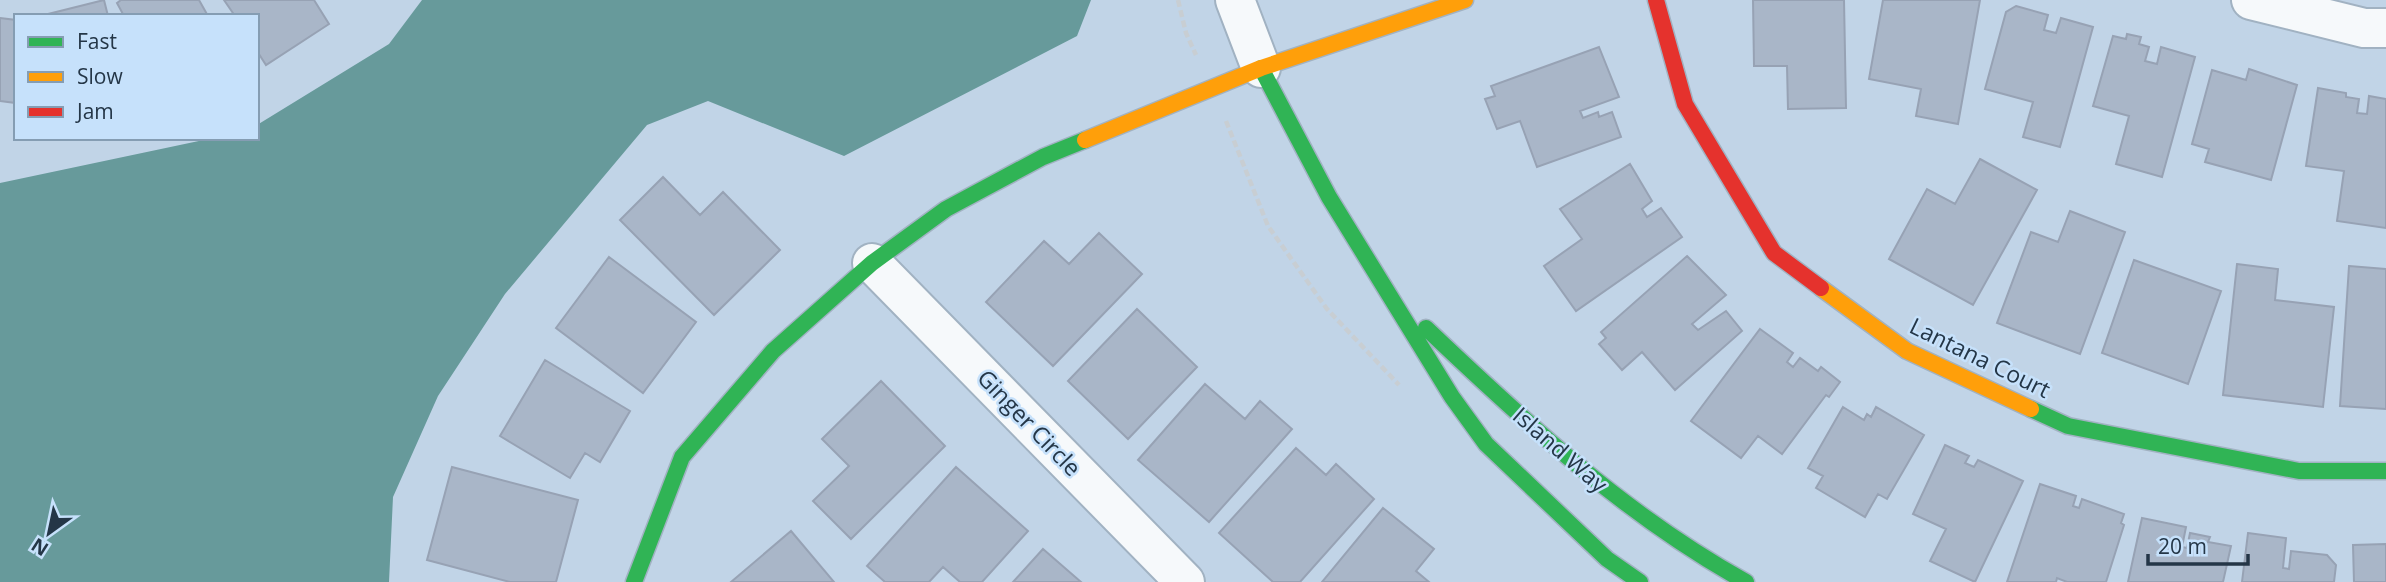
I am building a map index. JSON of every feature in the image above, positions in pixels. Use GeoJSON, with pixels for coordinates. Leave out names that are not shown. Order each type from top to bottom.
{"type":"FeatureCollection","features":[{"type":"Feature","properties":{"kind":"street","name":"Island Way"},"geometry":{"type":"LineString","coordinates":[[1235,0],[1261,68],[1329,197],[1452,397],[1486,444],[1607,559],[1640,582]]}},
{"type":"Feature","properties":{"kind":"street"},"geometry":{"type":"LineString","coordinates":[[634,582],[635,573],[682,457],[773,351],[872,263],[946,209],[1043,157],[1261,68],[1465,0]]}},
{"type":"Feature","properties":{"kind":"street","name":"Lantana Court"},"geometry":{"type":"LineString","coordinates":[[1656,0],[1685,104],[1774,253],[1907,351],[2068,426],[2299,471],[2386,471]]}},
{"type":"Feature","properties":{"kind":"street"},"geometry":{"type":"LineString","coordinates":[[2250,0],[2364,28],[2386,28]]}},
{"type":"Feature","properties":{"kind":"street","name":"Ginger Circle"},"geometry":{"type":"LineString","coordinates":[[872,263],[1185,582]]}},
{"type":"Feature","properties":{"kind":"street","name":"Island Way"},"geometry":{"type":"LineString","coordinates":[[1391,296],[1605,491],[1718,568],[1746,582]]}},
{"type":"Feature","properties":{"kind":"shaded area"},"geometry":{"type":"Polygon","coordinates":[[[422,0],[1091,0],[1077,36],[844,156],[708,101],[647,125],[505,294],[438,396],[393,497],[389,582],[0,582],[0,183],[204,140],[259,140],[259,124],[389,44],[422,0]]]}},
{"type":"Feature","properties":{"kind":"building"},"geometry":{"type":"Polygon","coordinates":[[[104,0],[108,14],[48,14],[104,0]]]}},
{"type":"Feature","properties":{"kind":"building"},"geometry":{"type":"Polygon","coordinates":[[[121,0],[199,0],[207,14],[123,14],[117,3],[121,0]]]}},
{"type":"Feature","properties":{"kind":"building"},"geometry":{"type":"Polygon","coordinates":[[[224,0],[314,0],[329,24],[266,65],[259,54],[259,14],[234,14],[224,0]]]}},
{"type":"Feature","properties":{"kind":"building"},"geometry":{"type":"Polygon","coordinates":[[[1753,0],[1844,0],[1846,108],[1788,109],[1787,66],[1754,66],[1753,0]]]}},
{"type":"Feature","properties":{"kind":"building"},"geometry":{"type":"Polygon","coordinates":[[[1883,0],[1980,0],[1958,124],[1916,116],[1921,89],[1869,79],[1883,0]]]}},
{"type":"Feature","properties":{"kind":"building"},"geometry":{"type":"Polygon","coordinates":[[[2016,6],[2048,15],[2044,30],[2056,33],[2061,18],[2093,27],[2060,147],[2023,137],[2033,102],[1985,89],[2006,12],[2016,6]]]}},
{"type":"Feature","properties":{"kind":"building"},"geometry":{"type":"Polygon","coordinates":[[[0,18],[14,20],[14,103],[0,101],[0,18]]]}},
{"type":"Feature","properties":{"kind":"building"},"geometry":{"type":"Polygon","coordinates":[[[2127,34],[2141,37],[2139,44],[2149,47],[2145,61],[2157,64],[2161,47],[2195,57],[2162,177],[2116,164],[2129,116],[2093,106],[2113,36],[2126,39],[2127,34]]]}},
{"type":"Feature","properties":{"kind":"building"},"geometry":{"type":"Polygon","coordinates":[[[1599,47],[1619,97],[1580,111],[1583,118],[1598,112],[1599,117],[1612,112],[1621,137],[1537,167],[1520,121],[1497,129],[1485,99],[1495,96],[1491,86],[1599,47]]]}},
{"type":"Feature","properties":{"kind":"building"},"geometry":{"type":"Polygon","coordinates":[[[2249,69],[2297,85],[2271,180],[2205,162],[2209,149],[2192,144],[2212,70],[2246,80],[2249,69]]]}},
{"type":"Feature","properties":{"kind":"building"},"geometry":{"type":"Polygon","coordinates":[[[2318,88],[2346,93],[2346,97],[2359,99],[2357,113],[2367,114],[2369,96],[2386,99],[2386,228],[2337,221],[2344,171],[2306,166],[2318,88]]]}},
{"type":"Feature","properties":{"kind":"building"},"geometry":{"type":"Polygon","coordinates":[[[1980,159],[2037,190],[1973,305],[1889,259],[1927,189],[1955,204],[1980,159]]]}},
{"type":"Feature","properties":{"kind":"building"},"geometry":{"type":"Polygon","coordinates":[[[1630,164],[1652,201],[1642,209],[1647,217],[1661,208],[1682,237],[1576,311],[1544,266],[1582,239],[1560,209],[1630,164]]]}},
{"type":"Feature","properties":{"kind":"building"},"geometry":{"type":"Polygon","coordinates":[[[663,177],[700,215],[723,192],[780,250],[714,315],[620,220],[663,177]]]}},
{"type":"Feature","properties":{"kind":"building"},"geometry":{"type":"Polygon","coordinates":[[[2070,211],[2125,232],[2080,354],[1997,323],[2031,232],[2058,242],[2070,211]]]}},
{"type":"Feature","properties":{"kind":"building"},"geometry":{"type":"Polygon","coordinates":[[[1099,233],[1142,274],[1053,366],[986,302],[1044,241],[1069,264],[1099,233]]]}},
{"type":"Feature","properties":{"kind":"building"},"geometry":{"type":"Polygon","coordinates":[[[1687,256],[1726,295],[1692,324],[1698,330],[1726,311],[1742,331],[1675,390],[1642,352],[1622,370],[1599,344],[1606,338],[1601,332],[1687,256]]]}},
{"type":"Feature","properties":{"kind":"building"},"geometry":{"type":"Polygon","coordinates":[[[609,257],[696,322],[643,393],[556,328],[609,257]]]}},
{"type":"Feature","properties":{"kind":"building"},"geometry":{"type":"Polygon","coordinates":[[[2134,260],[2221,291],[2188,384],[2102,353],[2134,260]]]}},
{"type":"Feature","properties":{"kind":"building"},"geometry":{"type":"Polygon","coordinates":[[[2237,264],[2278,269],[2275,300],[2334,307],[2323,407],[2223,395],[2237,264]]]}},
{"type":"Feature","properties":{"kind":"building"},"geometry":{"type":"Polygon","coordinates":[[[2349,266],[2386,269],[2386,409],[2340,406],[2349,266]]]}},
{"type":"Feature","properties":{"kind":"building"},"geometry":{"type":"Polygon","coordinates":[[[1137,309],[1197,367],[1128,439],[1068,381],[1137,309]]]}},
{"type":"Feature","properties":{"kind":"building"},"geometry":{"type":"Polygon","coordinates":[[[1760,329],[1793,353],[1787,362],[1793,367],[1800,358],[1818,371],[1821,367],[1840,382],[1829,397],[1826,395],[1782,454],[1758,436],[1741,458],[1691,421],[1760,329]]]}},
{"type":"Feature","properties":{"kind":"building"},"geometry":{"type":"Polygon","coordinates":[[[545,360],[630,411],[600,462],[585,453],[570,478],[500,436],[545,360]]]}},
{"type":"Feature","properties":{"kind":"building"},"geometry":{"type":"Polygon","coordinates":[[[881,381],[945,446],[851,539],[813,501],[849,466],[822,439],[881,381]]]}},
{"type":"Feature","properties":{"kind":"building"},"geometry":{"type":"Polygon","coordinates":[[[1205,384],[1245,419],[1260,401],[1292,429],[1209,522],[1138,460],[1205,384]]]}},
{"type":"Feature","properties":{"kind":"building"},"geometry":{"type":"Polygon","coordinates":[[[1843,407],[1864,420],[1867,414],[1871,417],[1876,407],[1924,435],[1887,499],[1878,494],[1865,517],[1816,488],[1823,476],[1808,468],[1843,407]]]}},
{"type":"Feature","properties":{"kind":"building"},"geometry":{"type":"Polygon","coordinates":[[[1945,445],[1969,456],[1965,463],[1974,467],[1978,460],[2023,481],[1975,582],[1930,561],[1946,529],[1913,514],[1945,445]]]}},
{"type":"Feature","properties":{"kind":"building"},"geometry":{"type":"Polygon","coordinates":[[[1296,448],[1326,475],[1336,464],[1374,499],[1300,582],[1273,582],[1219,533],[1296,448]]]}},
{"type":"Feature","properties":{"kind":"building"},"geometry":{"type":"Polygon","coordinates":[[[452,467],[578,500],[556,582],[510,582],[427,560],[452,467]]]}},
{"type":"Feature","properties":{"kind":"building"},"geometry":{"type":"Polygon","coordinates":[[[956,467],[1028,531],[982,582],[960,582],[943,567],[929,582],[885,582],[867,566],[956,467]]]}},
{"type":"Feature","properties":{"kind":"building"},"geometry":{"type":"Polygon","coordinates":[[[2040,484],[2076,496],[2073,506],[2079,508],[2082,499],[2124,514],[2121,523],[2124,525],[2106,582],[2067,582],[2057,578],[2056,582],[2007,582],[2040,484]]]}},
{"type":"Feature","properties":{"kind":"building"},"geometry":{"type":"Polygon","coordinates":[[[1383,508],[1434,549],[1416,571],[1429,582],[1322,582],[1383,508]]]}},
{"type":"Feature","properties":{"kind":"building"},"geometry":{"type":"Polygon","coordinates":[[[2142,518],[2186,527],[2182,547],[2187,548],[2190,533],[2210,537],[2208,542],[2231,546],[2223,582],[2128,582],[2142,518]]]}},
{"type":"Feature","properties":{"kind":"building"},"geometry":{"type":"Polygon","coordinates":[[[791,531],[834,582],[731,582],[791,531]]]}},
{"type":"Feature","properties":{"kind":"building"},"geometry":{"type":"Polygon","coordinates":[[[2248,533],[2286,538],[2283,568],[2289,569],[2291,551],[2327,555],[2336,565],[2334,582],[2242,582],[2248,533]]]}},
{"type":"Feature","properties":{"kind":"building"},"geometry":{"type":"Polygon","coordinates":[[[2386,544],[2386,582],[2354,582],[2353,545],[2386,544]]]}},
{"type":"Feature","properties":{"kind":"building"},"geometry":{"type":"Polygon","coordinates":[[[1043,549],[1081,582],[1013,582],[1043,549]]]}},
{"type":"Feature","properties":{"kind":"traffic: fast"},"geometry":{"type":"LineString","coordinates":[[1261,68],[1329,197],[1452,397],[1486,444],[1607,559],[1640,582]]}},
{"type":"Feature","properties":{"kind":"traffic: fast"},"geometry":{"type":"LineString","coordinates":[[634,582],[682,457],[773,351],[872,263],[946,209],[1043,157],[1085,140]]}},
{"type":"Feature","properties":{"kind":"traffic: fast"},"geometry":{"type":"LineString","coordinates":[[1426,328],[1578,466],[1659,527],[1746,582]]}},
{"type":"Feature","properties":{"kind":"traffic: fast"},"geometry":{"type":"LineString","coordinates":[[2031,409],[2068,426],[2299,471],[2386,471]]}},
{"type":"Feature","properties":{"kind":"traffic: slow"},"geometry":{"type":"LineString","coordinates":[[1085,140],[1261,68],[1465,0]]}},
{"type":"Feature","properties":{"kind":"traffic: slow"},"geometry":{"type":"LineString","coordinates":[[1821,288],[1907,351],[2031,409]]}},
{"type":"Feature","properties":{"kind":"traffic: jam"},"geometry":{"type":"LineString","coordinates":[[1656,0],[1685,104],[1774,253],[1821,288]]}}]}
